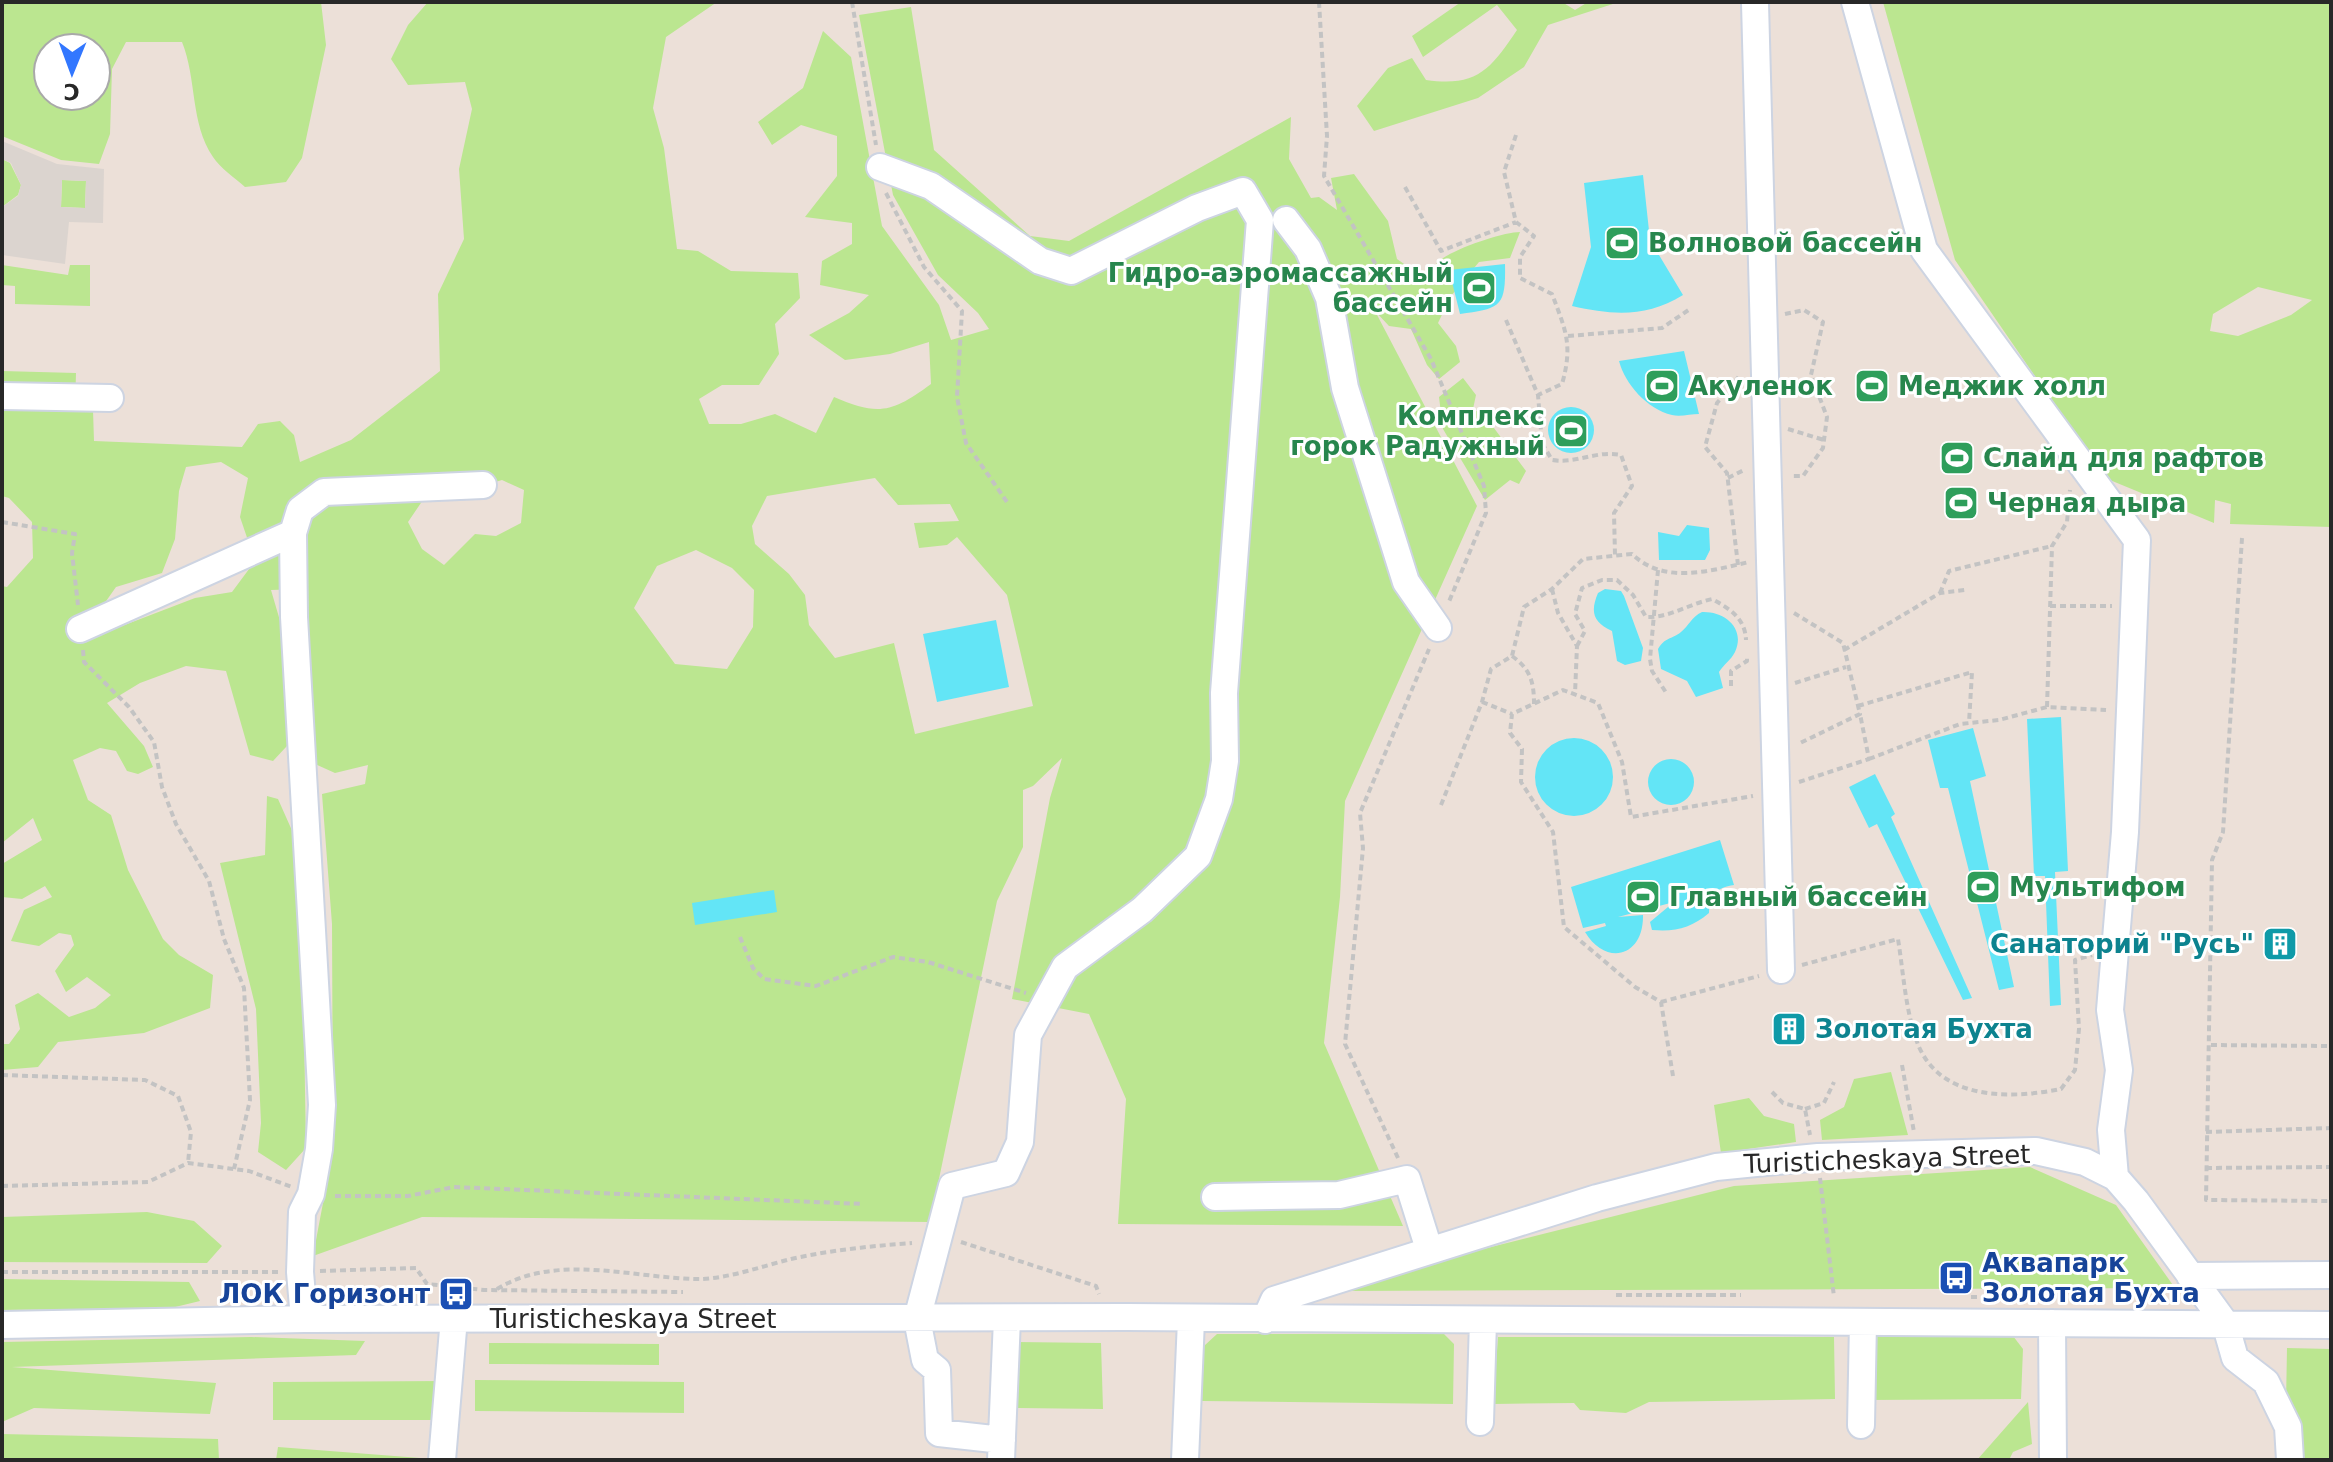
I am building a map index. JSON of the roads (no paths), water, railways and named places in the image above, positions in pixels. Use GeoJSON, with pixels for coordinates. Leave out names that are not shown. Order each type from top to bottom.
{"type":"FeatureCollection","features":[{"type":"Feature","properties":{"kind":"street"},"geometry":{"type":"LineString","coordinates":[[1855,2],[1924,250],[2137,540],[2125,832],[2110,1010],[2119,1070],[2111,1130],[2115,1177]]}},
{"type":"Feature","properties":{"kind":"street"},"geometry":{"type":"LineString","coordinates":[[1755,3],[1781,970]]}},
{"type":"Feature","properties":{"kind":"street"},"geometry":{"type":"LineString","coordinates":[[880,167],[931,186],[1040,261],[1071,271],[1197,208],[1243,191],[1260,220],[1224,693],[1225,761],[1219,799],[1198,856],[1142,910],[1065,967],[1028,1035],[1020,1142],[1006,1173],[952,1186],[917,1319],[925,1360],[937,1370],[939,1433],[1001,1450],[1007,1319]]}},
{"type":"Feature","properties":{"kind":"street"},"geometry":{"type":"LineString","coordinates":[[1286,220],[1308,249],[1329,298],[1345,388],[1406,582],[1438,628]]}},
{"type":"Feature","properties":{"kind":"street"},"geometry":{"type":"LineString","coordinates":[[2,396],[110,398]]}},
{"type":"Feature","properties":{"kind":"street"},"geometry":{"type":"LineString","coordinates":[[304,1319],[300,1272],[302,1212],[311,1194],[322,1105],[294,617],[293,533],[300,510],[324,492],[483,485]]}},
{"type":"Feature","properties":{"kind":"street"},"geometry":{"type":"LineString","coordinates":[[80,629],[293,533]]}},
{"type":"Feature","properties":{"kind":"street","name":"Turisticheskaya Street"},"geometry":{"type":"LineString","coordinates":[[1265,1320],[1274,1300],[1597,1198],[1716,1167],[1818,1157],[2036,1151],[2085,1162],[2115,1177],[2225,1323]]}},
{"type":"Feature","properties":{"kind":"street"},"geometry":{"type":"LineString","coordinates":[[1215,1197],[1339,1195],[1407,1179],[1429,1249]]}},
{"type":"Feature","properties":{"kind":"street"},"geometry":{"type":"LineString","coordinates":[[2190,1276],[2331,1275]]}},
{"type":"Feature","properties":{"kind":"street"},"geometry":{"type":"LineString","coordinates":[[442,1460],[454,1318]]}},
{"type":"Feature","properties":{"kind":"street","name":"Turisticheskaya Street"},"geometry":{"type":"LineString","coordinates":[[2,1325],[454,1318],[2331,1325]]}},
{"type":"Feature","properties":{"kind":"street"},"geometry":{"type":"LineString","coordinates":[[1185,1460],[1191,1320]]}},
{"type":"Feature","properties":{"kind":"street"},"geometry":{"type":"LineString","coordinates":[[1480,1422],[1483,1321]]}},
{"type":"Feature","properties":{"kind":"street"},"geometry":{"type":"LineString","coordinates":[[1861,1425],[1863,1322]]}},
{"type":"Feature","properties":{"kind":"street"},"geometry":{"type":"LineString","coordinates":[[2052,1323],[2053,1460]]}},
{"type":"Feature","properties":{"kind":"street"},"geometry":{"type":"LineString","coordinates":[[2225,1323],[2235,1358],[2266,1382],[2288,1427],[2290,1460]]}},
{"type":"Feature","properties":{"kind":"water","name":"Волновой бассейн"},"geometry":{"type":"Polygon","coordinates":[[[1643,175],[1650,240],[1683,295],[1642,311],[1615,313],[1572,306],[1591,247],[1584,183],[1643,175]]]}},
{"type":"Feature","properties":{"kind":"water","name":"Гидро-аэромассажный бассейн"},"geometry":{"type":"Polygon","coordinates":[[[1505,264],[1504,290],[1498,303],[1484,310],[1460,314],[1449,270],[1505,264]]]}},
{"type":"Feature","properties":{"kind":"water","name":"Акуленок"},"geometry":{"type":"Polygon","coordinates":[[[1684,351],[1699,414],[1675,416],[1654,407],[1632,387],[1619,361],[1684,351]]]}},
{"type":"Feature","properties":{"kind":"water","name":"Комплекс горок Радужный"},"geometry":{"type":"Polygon","coordinates":[[[1571,407],[1587,414],[1594,430],[1587,446],[1571,453],[1555,446],[1548,430],[1555,414],[1571,407]]]}},
{"type":"Feature","properties":{"kind":"water"},"geometry":{"type":"Polygon","coordinates":[[[1687,525],[1709,528],[1710,550],[1705,560],[1659,560],[1658,532],[1679,536],[1687,525]]]}},
{"type":"Feature","properties":{"kind":"water"},"geometry":{"type":"Polygon","coordinates":[[[1605,589],[1621,591],[1624,596],[1643,648],[1641,661],[1625,665],[1617,661],[1612,631],[1597,620],[1594,611],[1598,593],[1605,589]]]}},
{"type":"Feature","properties":{"kind":"water"},"geometry":{"type":"Polygon","coordinates":[[[1702,612],[1718,614],[1731,623],[1738,635],[1738,643],[1719,672],[1723,688],[1696,697],[1687,681],[1661,669],[1658,649],[1702,612]]]}},
{"type":"Feature","properties":{"kind":"water"},"geometry":{"type":"Polygon","coordinates":[[[996,620],[1009,687],[937,702],[923,634],[996,620]]]}},
{"type":"Feature","properties":{"kind":"water"},"geometry":{"type":"Polygon","coordinates":[[[2061,717],[2068,871],[2055,872],[2061,1005],[2050,1006],[2045,876],[2034,876],[2027,719],[2061,717]]]}},
{"type":"Feature","properties":{"kind":"water","name":"Мультифом"},"geometry":{"type":"Polygon","coordinates":[[[1973,728],[1986,776],[1970,781],[2014,987],[1999,990],[1948,788],[1940,788],[1928,740],[1973,728]]]}},
{"type":"Feature","properties":{"kind":"water"},"geometry":{"type":"Polygon","coordinates":[[[1574,738],[1589,741],[1602,749],[1610,762],[1613,777],[1610,792],[1602,805],[1589,813],[1574,816],[1559,813],[1546,805],[1538,792],[1535,777],[1538,762],[1546,749],[1559,741],[1574,738]]]}},
{"type":"Feature","properties":{"kind":"water"},"geometry":{"type":"Polygon","coordinates":[[[1671,759],[1688,765],[1694,782],[1688,799],[1671,805],[1654,799],[1648,782],[1654,765],[1671,759]]]}},
{"type":"Feature","properties":{"kind":"water"},"geometry":{"type":"Polygon","coordinates":[[[1875,774],[1895,814],[1891,817],[1972,998],[1963,1000],[1877,824],[1869,828],[1849,787],[1875,774]]]}},
{"type":"Feature","properties":{"kind":"water","name":"Главный бассейн"},"geometry":{"type":"Polygon","coordinates":[[[1720,840],[1734,885],[1715,893],[1709,913],[1702,918],[1683,928],[1652,930],[1650,922],[1674,902],[1618,917],[1643,915],[1637,940],[1631,948],[1622,952],[1603,950],[1585,932],[1606,926],[1605,923],[1583,928],[1571,887],[1720,840]]]}},
{"type":"Feature","properties":{"kind":"water"},"geometry":{"type":"Polygon","coordinates":[[[774,890],[777,912],[695,925],[692,903],[774,890]]]}},
{"type":"Feature","properties":{"kind":"place","name":"Волновой бассейн"},"geometry":{"type":"Point","coordinates":[1622,243]}},
{"type":"Feature","properties":{"kind":"place","name":"Гидро-аэромассажный бассейн"},"geometry":{"type":"Point","coordinates":[1479,288]}},
{"type":"Feature","properties":{"kind":"place","name":"Акуленок"},"geometry":{"type":"Point","coordinates":[1662,386]}},
{"type":"Feature","properties":{"kind":"place","name":"Меджик холл"},"geometry":{"type":"Point","coordinates":[1872,386]}},
{"type":"Feature","properties":{"kind":"place","name":"Комплекс горок Радужный"},"geometry":{"type":"Point","coordinates":[1571,431]}},
{"type":"Feature","properties":{"kind":"place","name":"Слайд для рафтов"},"geometry":{"type":"Point","coordinates":[1957,458]}},
{"type":"Feature","properties":{"kind":"place","name":"Черная дыра"},"geometry":{"type":"Point","coordinates":[1961,503]}},
{"type":"Feature","properties":{"kind":"place","name":"Мультифом"},"geometry":{"type":"Point","coordinates":[1983,887]}},
{"type":"Feature","properties":{"kind":"place","name":"Главный бассейн"},"geometry":{"type":"Point","coordinates":[1643,897]}},
{"type":"Feature","properties":{"kind":"place","name":"Санаторий \"Русь\""},"geometry":{"type":"Point","coordinates":[2280,944]}},
{"type":"Feature","properties":{"kind":"place","name":"Золотая Бухта"},"geometry":{"type":"Point","coordinates":[1789,1029]}},
{"type":"Feature","properties":{"kind":"place","name":"Аквапарк Золотая Бухта"},"geometry":{"type":"Point","coordinates":[1956,1278]}},
{"type":"Feature","properties":{"kind":"place","name":"ЛОК Горизонт"},"geometry":{"type":"Point","coordinates":[456,1294]}}]}
